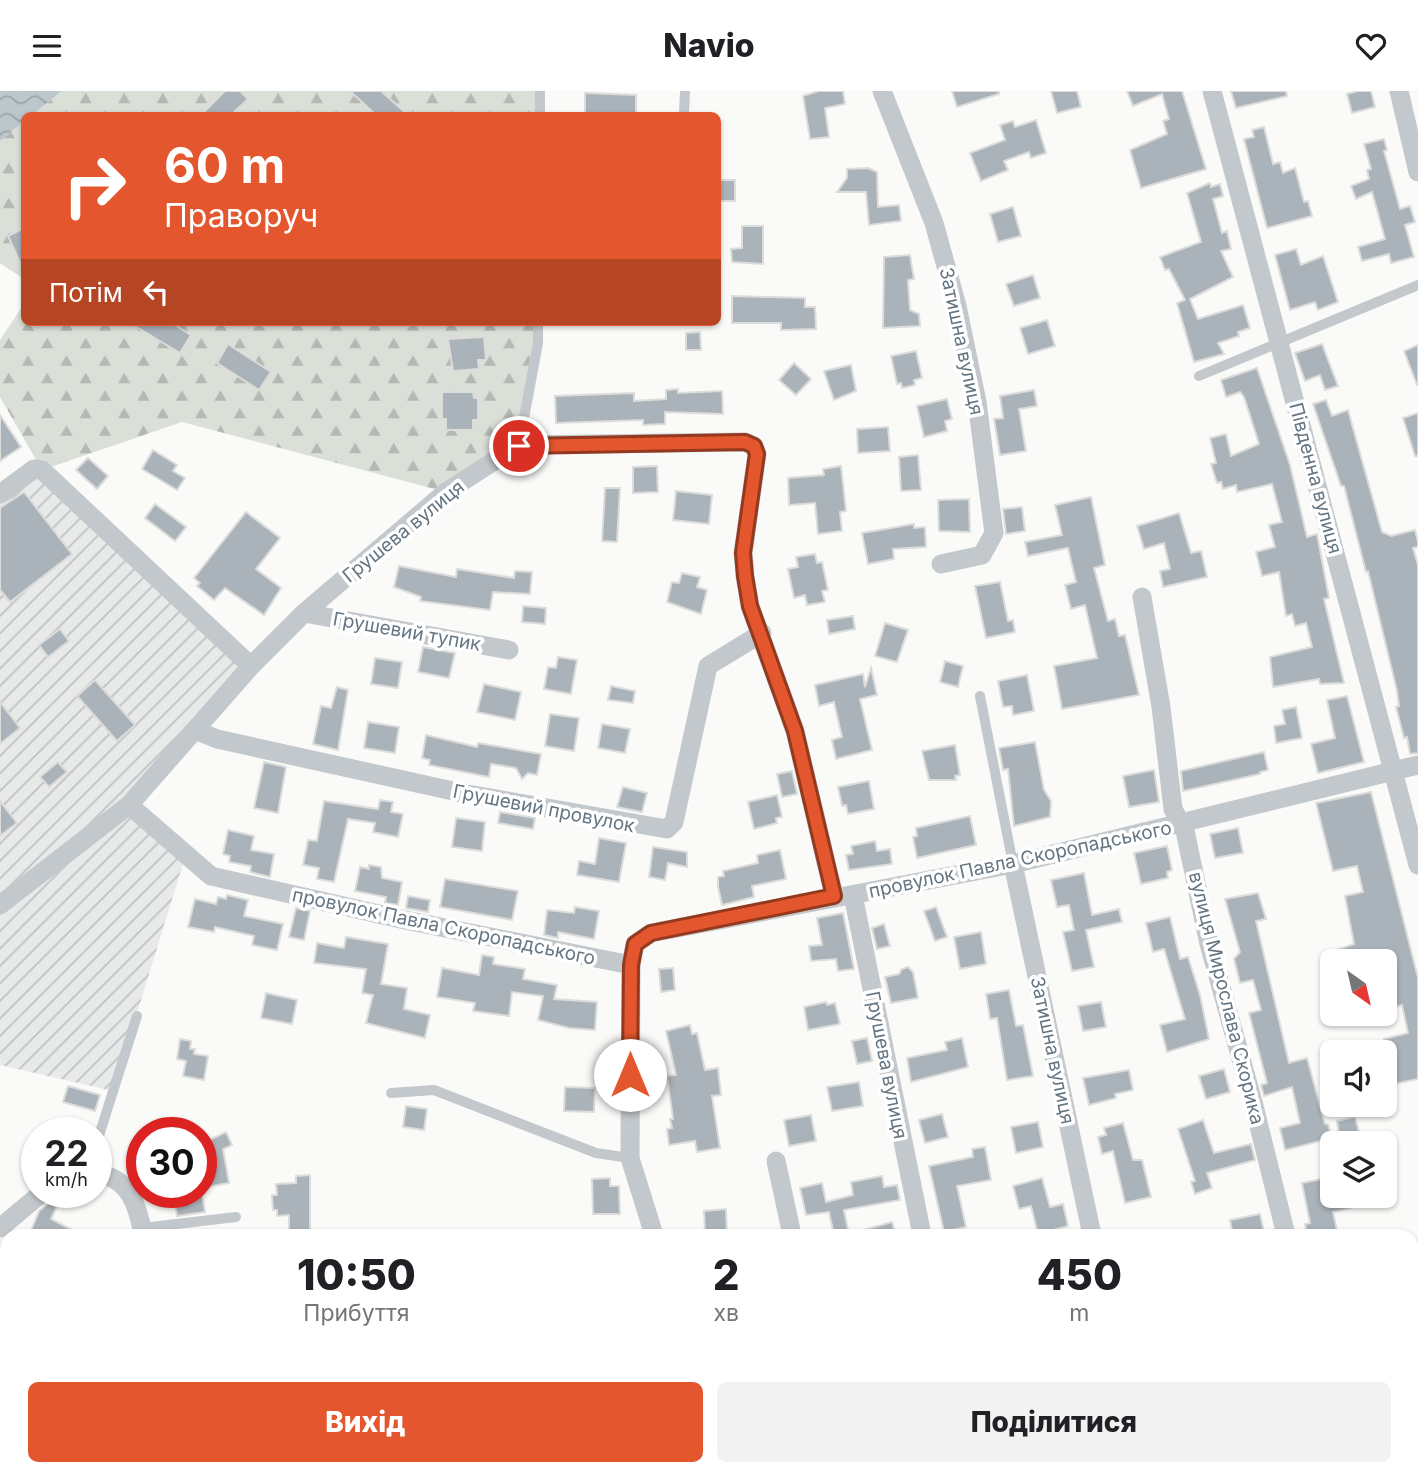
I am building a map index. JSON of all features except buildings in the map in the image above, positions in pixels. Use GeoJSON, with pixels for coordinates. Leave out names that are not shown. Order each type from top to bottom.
{"type":"FeatureCollection","features":[{"type":"Feature","properties":{"kind":"street","name":"Затишна вулиця"},"geometry":{"type":"LineString","coordinates":[[882,91],[934,223],[957,306],[977,402],[994,533],[982,555],[941,564]]}},
{"type":"Feature","properties":{"kind":"street","name":"Південна вулиця"},"geometry":{"type":"LineString","coordinates":[[1212,91],[1418,865]]}},
{"type":"Feature","properties":{"kind":"street"},"geometry":{"type":"LineString","coordinates":[[1399,91],[1418,172]]}},
{"type":"Feature","properties":{"kind":"street","name":"Грушева вулиця"},"geometry":{"type":"LineString","coordinates":[[0,905],[129,805],[251,666],[304,613],[446,492],[519,446],[745,442],[754,446],[757,454],[743,553],[750,606],[762,633],[795,731],[844,896],[921,1229]]}},
{"type":"Feature","properties":{"kind":"street"},"geometry":{"type":"LineString","coordinates":[[0,494],[34,469],[42,470],[251,666]]}},
{"type":"Feature","properties":{"kind":"street","name":"вулиця Мирослава Скорика"},"geometry":{"type":"LineString","coordinates":[[1142,597],[1161,707],[1173,809],[1185,831],[1209,944],[1285,1229]]}},
{"type":"Feature","properties":{"kind":"street","name":"Грушевий тупик"},"geometry":{"type":"LineString","coordinates":[[304,613],[509,650]]}},
{"type":"Feature","properties":{"kind":"street","name":"Грушевий провулок"},"geometry":{"type":"LineString","coordinates":[[195,730],[217,739],[462,793],[667,829],[674,822],[708,666],[762,633]]}},
{"type":"Feature","properties":{"kind":"street","name":"провулок Павла Скоропадського"},"geometry":{"type":"LineString","coordinates":[[129,805],[211,876],[405,921],[631,965],[635,944],[651,933],[1013,864],[1418,765]]}},
{"type":"Feature","properties":{"kind":"street","name":"Затишна вулиця"},"geometry":{"type":"LineString","coordinates":[[1013,864],[1091,1229]]}},
{"type":"Feature","properties":{"kind":"street"},"geometry":{"type":"LineString","coordinates":[[631,965],[630,1158],[652,1229]]}},
{"type":"Feature","properties":{"kind":"street"},"geometry":{"type":"LineString","coordinates":[[776,1161],[791,1229]]}},
{"type":"Feature","properties":{"kind":"street"},"geometry":{"type":"LineString","coordinates":[[112,1179],[119,1181],[128,1190],[136,1204],[141,1229]]}},
{"type":"Feature","properties":{"kind":"street"},"geometry":{"type":"LineString","coordinates":[[0,1228],[24,1208]]}},
{"type":"Feature","properties":{"kind":"lane"},"geometry":{"type":"LineString","coordinates":[[540,91],[540,112]]}},
{"type":"Feature","properties":{"kind":"lane"},"geometry":{"type":"LineString","coordinates":[[684,112],[685,91]]}},
{"type":"Feature","properties":{"kind":"lane"},"geometry":{"type":"LineString","coordinates":[[1199,376],[1418,285]]}},
{"type":"Feature","properties":{"kind":"lane"},"geometry":{"type":"LineString","coordinates":[[519,446],[538,343],[538,326]]}},
{"type":"Feature","properties":{"kind":"lane"},"geometry":{"type":"LineString","coordinates":[[980,696],[1013,864]]}},
{"type":"Feature","properties":{"kind":"lane"},"geometry":{"type":"LineString","coordinates":[[105,1117],[137,1016]]}},
{"type":"Feature","properties":{"kind":"lane"},"geometry":{"type":"LineString","coordinates":[[391,1093],[434,1090],[596,1153],[630,1158]]}},
{"type":"Feature","properties":{"kind":"lane"},"geometry":{"type":"LineString","coordinates":[[161,1229],[236,1217]]}},
{"type":"Feature","properties":{"kind":"shaded area"},"geometry":{"type":"Polygon","coordinates":[[[34,469],[251,666],[129,805],[186,854],[113,1091],[0,1065],[0,494],[34,469]]]}},
{"type":"Feature","properties":{"kind":"green space"},"geometry":{"type":"Polygon","coordinates":[[[62,91],[540,91],[540,112],[36,112],[62,91]]]}},
{"type":"Feature","properties":{"kind":"green space"},"geometry":{"type":"Polygon","coordinates":[[[21,124],[21,277],[0,263],[0,141],[21,124]]]}},
{"type":"Feature","properties":{"kind":"green space"},"geometry":{"type":"Polygon","coordinates":[[[21,308],[21,326],[537,326],[519,445],[446,492],[182,422],[42,470],[0,397],[0,340],[21,308]]]}},
{"type":"Feature","properties":{"kind":"water"},"geometry":{"type":"Polygon","coordinates":[[[0,91],[62,91],[36,112],[21,112],[21,124],[0,141],[0,91]]]}},
{"type":"Feature","properties":{"kind":"route"},"geometry":{"type":"LineString","coordinates":[[519,446],[745,442],[754,446],[757,454],[743,553],[750,606],[762,633],[795,731],[834,896],[651,933],[635,944],[631,965],[630,1075]]}}]}
